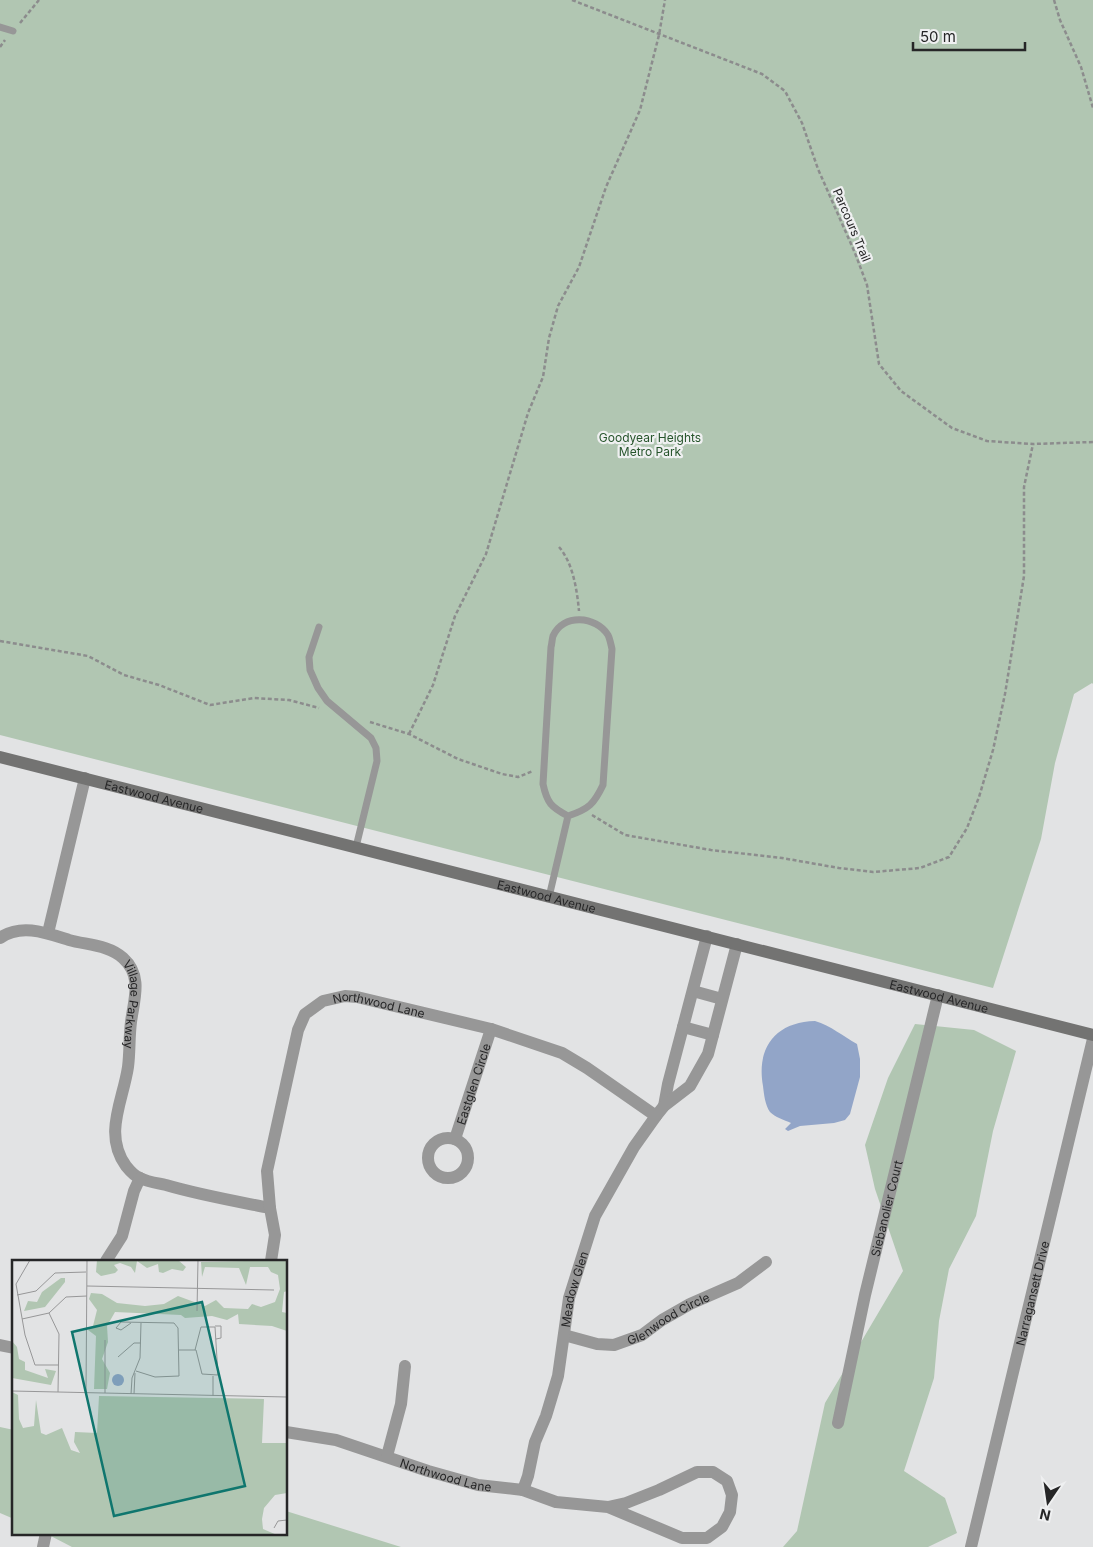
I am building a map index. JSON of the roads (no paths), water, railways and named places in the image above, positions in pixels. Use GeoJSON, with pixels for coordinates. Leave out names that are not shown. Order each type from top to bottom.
{"type":"FeatureCollection","features":[{"type":"Feature","properties":{"kind":"street","name":"Eastwood Avenue"},"geometry":{"type":"LineString","coordinates":[[0,757],[938,995],[1093,1037]]}},
{"type":"Feature","properties":{"kind":"street"},"geometry":{"type":"LineString","coordinates":[[48,933],[85,778]]}},
{"type":"Feature","properties":{"kind":"street","name":"Village Parkway"},"geometry":{"type":"LineString","coordinates":[[0,938],[11,933],[27,930],[48,933],[72,941],[99,946],[117,953],[123,958],[132,970],[135,979],[136,995],[131,1022],[126,1078],[114,1127],[114,1136],[121,1158],[133,1174],[140,1178],[183,1190],[270,1208]]}},
{"type":"Feature","properties":{"kind":"street","name":"Meadow Glen"},"geometry":{"type":"LineString","coordinates":[[664,1106],[668,1084],[707,936]]}},
{"type":"Feature","properties":{"kind":"street","name":"Meadow Glen"},"geometry":{"type":"LineString","coordinates":[[522,1490],[528,1476],[535,1442],[546,1416],[558,1376],[569,1298],[595,1216],[634,1148],[656,1116],[664,1106],[690,1086],[708,1054],[736,944]]}},
{"type":"Feature","properties":{"kind":"street"},"geometry":{"type":"LineString","coordinates":[[692,991],[722,999]]}},
{"type":"Feature","properties":{"kind":"street","name":"Siebanolier Court"},"geometry":{"type":"LineString","coordinates":[[838,1423],[865,1295],[938,995]]}},
{"type":"Feature","properties":{"kind":"street","name":"Northwood Lane"},"geometry":{"type":"LineString","coordinates":[[272,1260],[275,1235],[270,1208],[267,1171],[298,1030],[304,1014],[322,1001],[345,996],[491,1029],[562,1053],[656,1116]]}},
{"type":"Feature","properties":{"kind":"street"},"geometry":{"type":"LineString","coordinates":[[683,1027],[713,1035]]}},
{"type":"Feature","properties":{"kind":"street","name":"Eastglen Circle"},"geometry":{"type":"LineString","coordinates":[[455,1140],[491,1029]]}},
{"type":"Feature","properties":{"kind":"street","name":"Narragansett Drive"},"geometry":{"type":"LineString","coordinates":[[971,1547],[1093,1037]]}},
{"type":"Feature","properties":{"kind":"street"},"geometry":{"type":"LineString","coordinates":[[107,1260],[122,1236],[134,1191],[140,1178]]}},
{"type":"Feature","properties":{"kind":"street","name":"Glenwood Circle"},"geometry":{"type":"LineString","coordinates":[[564,1334],[597,1344],[614,1345],[642,1335],[662,1320],[690,1304],[738,1283],[766,1262]]}},
{"type":"Feature","properties":{"kind":"street"},"geometry":{"type":"LineString","coordinates":[[387,1456],[401,1404],[405,1366]]}},
{"type":"Feature","properties":{"kind":"street","name":"Northwood Lane"},"geometry":{"type":"LineString","coordinates":[[288,1432],[336,1440],[428,1471],[478,1484],[522,1490],[556,1502],[608,1507],[682,1538],[707,1538],[722,1527],[730,1512],[732,1494],[727,1481],[713,1472],[697,1472],[626,1503],[608,1507]]}},
{"type":"Feature","properties":{"kind":"street"},"geometry":{"type":"LineString","coordinates":[[43,1547],[46,1534]]}},
{"type":"Feature","properties":{"kind":"lane"},"geometry":{"type":"LineString","coordinates":[[0,27],[13,31]]}},
{"type":"Feature","properties":{"kind":"lane"},"geometry":{"type":"LineString","coordinates":[[575,619],[586,620],[599,625],[608,635],[612,649],[603,785],[596,800],[584,810],[568,816],[553,808],[546,798],[543,784],[553,636],[561,625],[575,619]]}},
{"type":"Feature","properties":{"kind":"lane"},"geometry":{"type":"LineString","coordinates":[[318,627],[310,656],[310,670],[318,688],[327,701],[371,738],[376,748],[377,761],[356,847]]}},
{"type":"Feature","properties":{"kind":"lane"},"geometry":{"type":"LineString","coordinates":[[549,897],[568,816]]}},
{"type":"Feature","properties":{"kind":"water"},"geometry":{"type":"Polygon","coordinates":[[[815,1021],[832,1028],[857,1044],[860,1059],[860,1077],[850,1114],[845,1120],[834,1123],[800,1126],[788,1131],[785,1129],[791,1123],[772,1114],[767,1106],[764,1096],[763,1060],[766,1049],[772,1039],[780,1032],[789,1026],[801,1022],[815,1021]]]}},
{"type":"Feature","properties":{"kind":"park label","name":"Goodyear Heights Metro Park"},"geometry":{"type":"Point","coordinates":[650,444]}}]}
